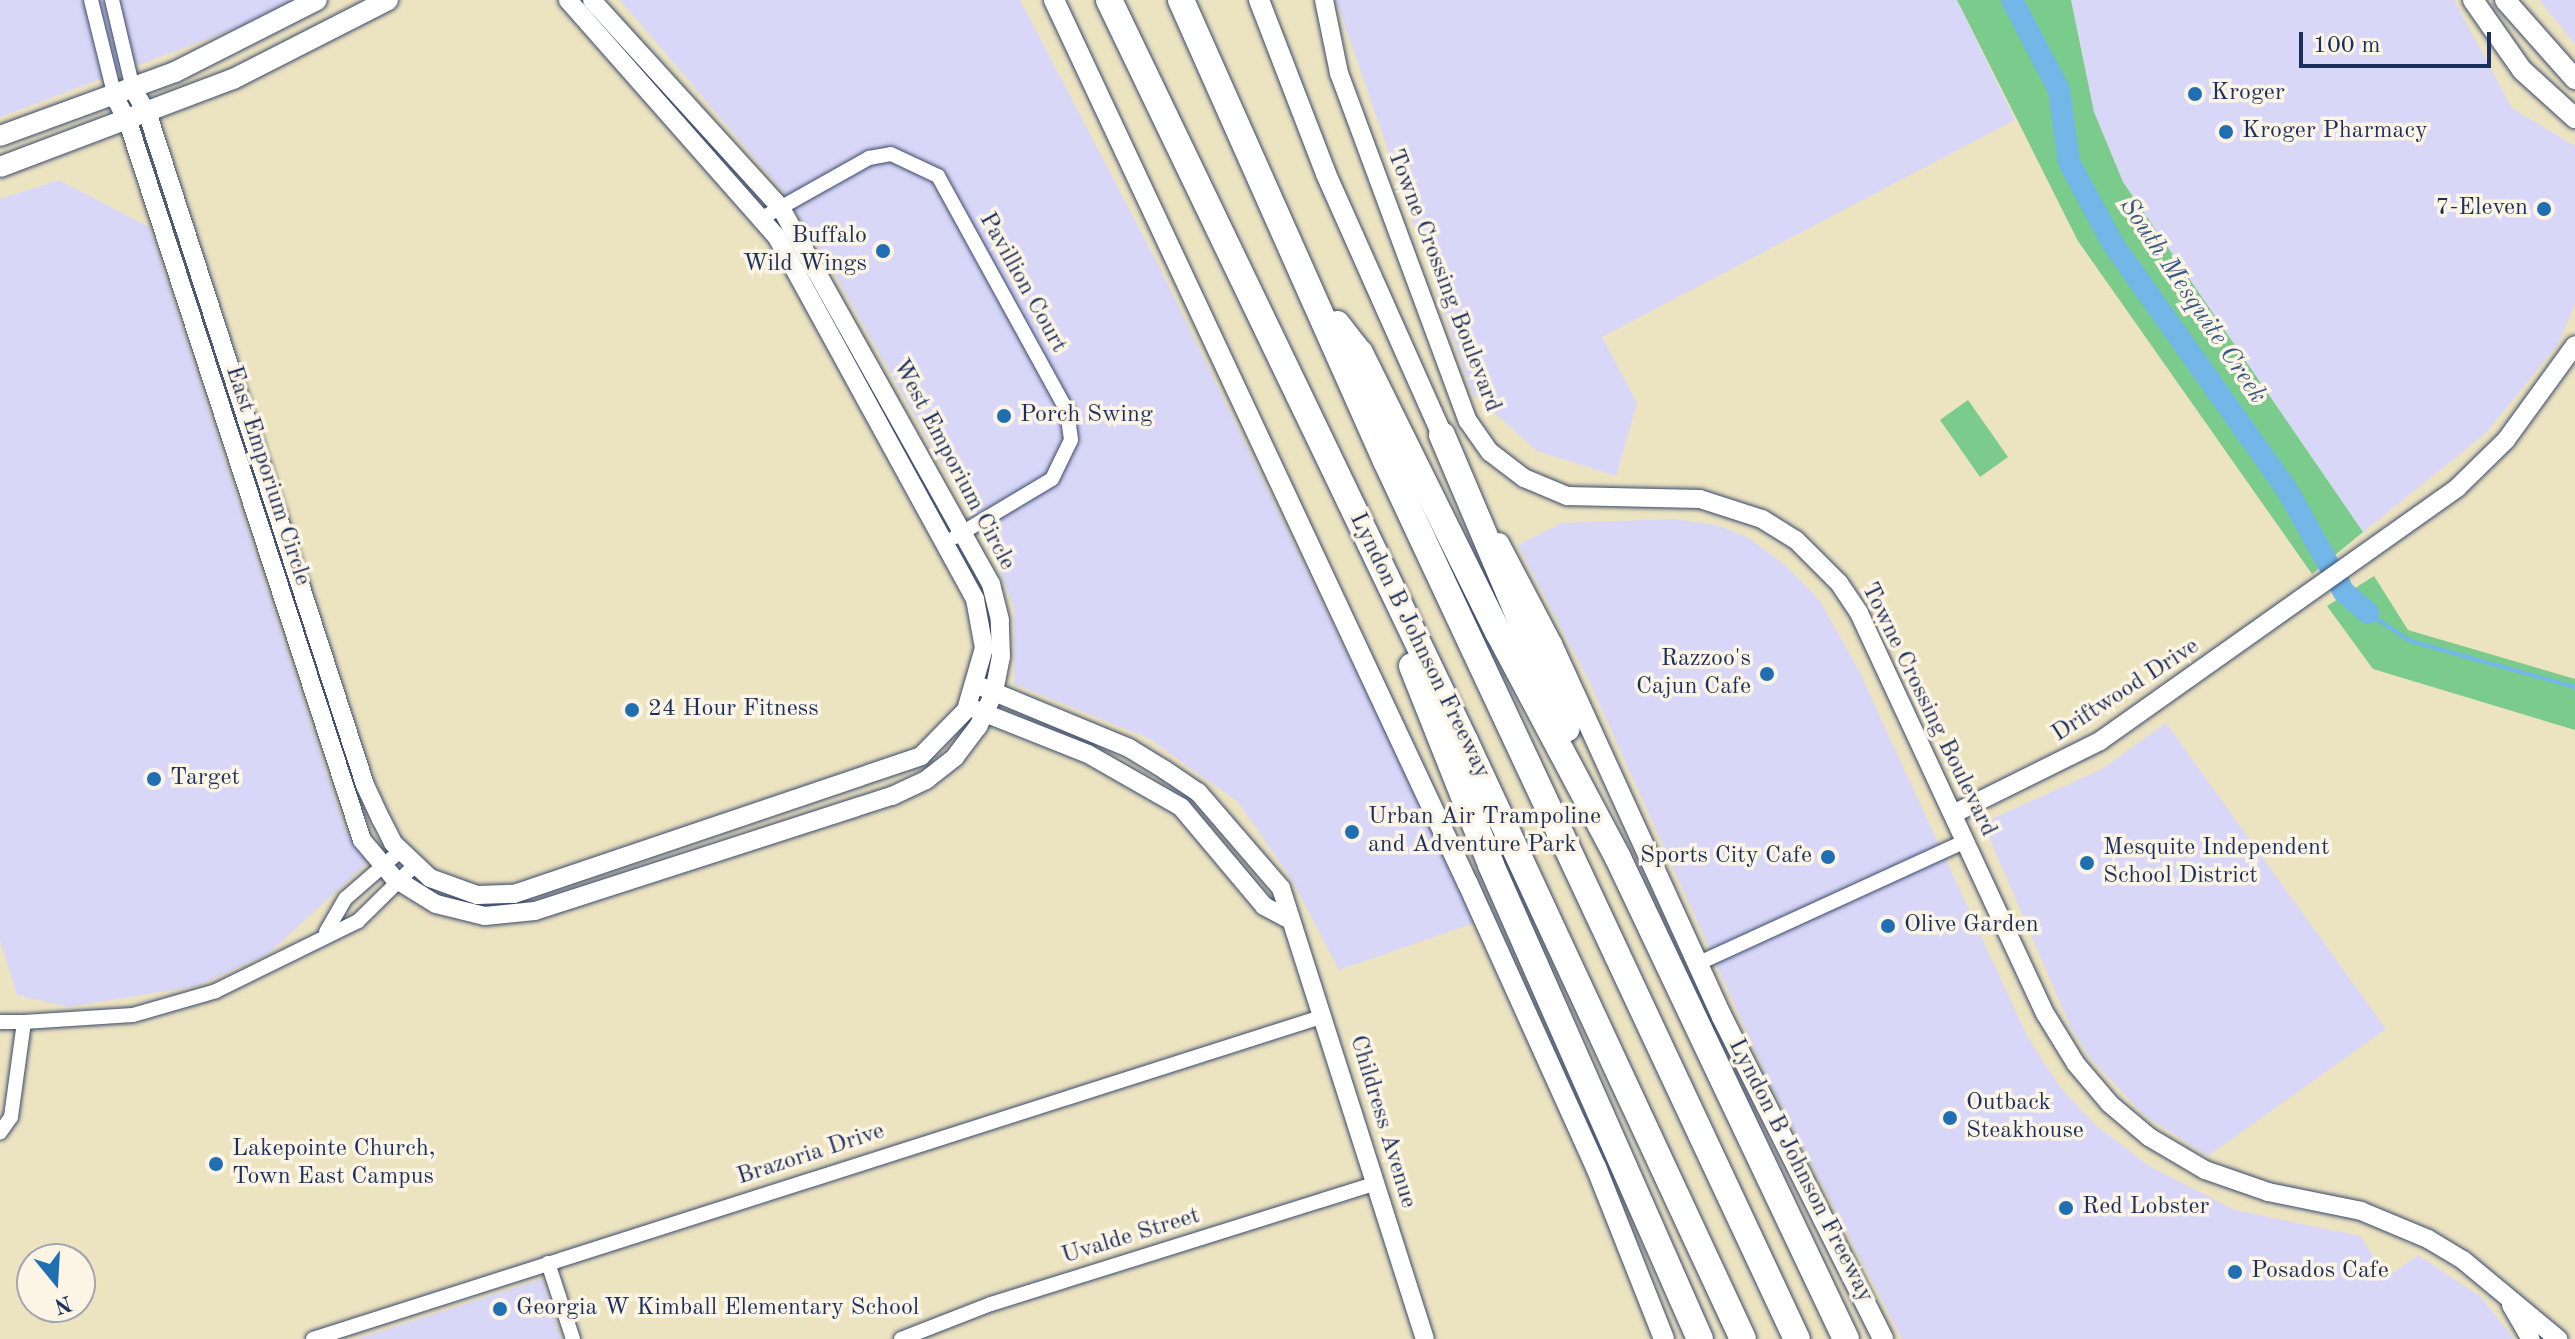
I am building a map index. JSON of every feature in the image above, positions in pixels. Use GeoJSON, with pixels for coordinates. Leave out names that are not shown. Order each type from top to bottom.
{"type":"FeatureCollection","features":[{"type":"Feature","properties":{"kind":"highway","name":"Lyndon B Johnson Freeway"},"geometry":{"type":"LineString","coordinates":[[1109,0],[1743,1339]]}},
{"type":"Feature","properties":{"kind":"highway","name":"Lyndon B Johnson Freeway"},"geometry":{"type":"LineString","coordinates":[[1181,0],[1304,280],[1797,1339]]}},
{"type":"Feature","properties":{"kind":"highway"},"geometry":{"type":"LineString","coordinates":[[1304,280],[1360,353],[1498,632],[1618,858],[1846,1339]]}},
{"type":"Feature","properties":{"kind":"highway"},"geometry":{"type":"LineString","coordinates":[[1442,435],[1575,748],[1602,826]]}},
{"type":"Feature","properties":{"kind":"highway"},"geometry":{"type":"LineString","coordinates":[[1387,582],[1443,749],[1700,1339]]}},
{"type":"Feature","properties":{"kind":"main road"},"geometry":{"type":"LineString","coordinates":[[0,136],[124,93],[317,0]]}},
{"type":"Feature","properties":{"kind":"main road"},"geometry":{"type":"LineString","coordinates":[[0,167],[148,115],[233,79],[388,0]]}},
{"type":"Feature","properties":{"kind":"main road"},"geometry":{"type":"LineString","coordinates":[[1054,0],[1506,969],[1596,1167],[1664,1339]]}},
{"type":"Feature","properties":{"kind":"main road","name":"Lyndon B Johnson Freeway"},"geometry":{"type":"LineString","coordinates":[[1259,0],[1326,174],[1442,435],[1552,644],[1697,964],[1883,1339]]}},
{"type":"Feature","properties":{"kind":"main road"},"geometry":{"type":"LineString","coordinates":[[2473,0],[2522,70],[2575,118]]}},
{"type":"Feature","properties":{"kind":"main road"},"geometry":{"type":"LineString","coordinates":[[2505,0],[2546,51],[2575,79]]}},
{"type":"Feature","properties":{"kind":"main road"},"geometry":{"type":"LineString","coordinates":[[2522,70],[2546,51]]}},
{"type":"Feature","properties":{"kind":"street"},"geometry":{"type":"LineString","coordinates":[[91,0],[124,93]]}},
{"type":"Feature","properties":{"kind":"street"},"geometry":{"type":"LineString","coordinates":[[112,0],[124,93]]}},
{"type":"Feature","properties":{"kind":"street","name":"West Emporium Circle"},"geometry":{"type":"LineString","coordinates":[[400,851],[415,865],[453,889],[495,896],[608,864],[921,756],[994,692],[1001,657],[1000,620],[991,584],[874,369],[781,208],[568,0]]}},
{"type":"Feature","properties":{"kind":"street","name":"West Emporium Circle"},"geometry":{"type":"LineString","coordinates":[[382,866],[398,881],[436,904],[485,916],[535,911],[765,837],[926,780],[955,757],[977,710],[976,684],[984,648],[981,622],[945,543],[762,218],[592,0]]}},
{"type":"Feature","properties":{"kind":"street","name":"Towne Crossing Boulevard"},"geometry":{"type":"LineString","coordinates":[[1324,0],[1339,73],[1460,399],[1484,444],[1524,478],[1567,496],[1700,499],[1762,519],[1796,540],[1833,576],[1859,613],[2061,1041],[2126,1119],[2173,1153],[2235,1182],[2405,1227],[2463,1260],[2558,1339]]}},
{"type":"Feature","properties":{"kind":"street","name":"East Emporium Circle"},"geometry":{"type":"LineString","coordinates":[[124,93],[148,115],[365,785],[400,851]]}},
{"type":"Feature","properties":{"kind":"street","name":"East Emporium Circle"},"geometry":{"type":"LineString","coordinates":[[124,93],[128,122],[317,707],[362,840],[382,866]]}},
{"type":"Feature","properties":{"kind":"street","name":"Pavillion Court"},"geometry":{"type":"LineString","coordinates":[[762,218],[869,158],[891,154],[938,176],[1067,411],[1071,440],[1052,479],[945,543]]}},
{"type":"Feature","properties":{"kind":"street","name":"Driftwood Drive"},"geometry":{"type":"LineString","coordinates":[[1953,814],[2100,741],[2314,591],[2479,469],[2547,388],[2575,345]]}},
{"type":"Feature","properties":{"kind":"street"},"geometry":{"type":"LineString","coordinates":[[206,365],[228,359]]}},
{"type":"Feature","properties":{"kind":"street"},"geometry":{"type":"LineString","coordinates":[[855,380],[874,369]]}},
{"type":"Feature","properties":{"kind":"street"},"geometry":{"type":"LineString","coordinates":[[256,518],[277,511]]}},
{"type":"Feature","properties":{"kind":"street","name":"Childress Avenue"},"geometry":{"type":"LineString","coordinates":[[976,684],[1143,756],[1198,792],[1247,843],[1281,888],[1425,1339]]}},
{"type":"Feature","properties":{"kind":"street"},"geometry":{"type":"LineString","coordinates":[[317,707],[338,700]]}},
{"type":"Feature","properties":{"kind":"street"},"geometry":{"type":"LineString","coordinates":[[977,710],[1130,775],[1181,807],[1264,906],[1290,920]]}},
{"type":"Feature","properties":{"kind":"street"},"geometry":{"type":"LineString","coordinates":[[1130,775],[1143,756]]}},
{"type":"Feature","properties":{"kind":"street"},"geometry":{"type":"LineString","coordinates":[[758,814],[765,837]]}},
{"type":"Feature","properties":{"kind":"street"},"geometry":{"type":"LineString","coordinates":[[1697,964],[1966,841]]}},
{"type":"Feature","properties":{"kind":"street"},"geometry":{"type":"LineString","coordinates":[[326,932],[346,898],[400,851]]}},
{"type":"Feature","properties":{"kind":"street"},"geometry":{"type":"LineString","coordinates":[[608,864],[615,885]]}},
{"type":"Feature","properties":{"kind":"street"},"geometry":{"type":"LineString","coordinates":[[0,1022],[133,1015],[216,991],[326,932],[358,921],[415,865]]}},
{"type":"Feature","properties":{"kind":"street","name":"Brazoria Drive"},"geometry":{"type":"LineString","coordinates":[[313,1339],[1324,1016]]}},
{"type":"Feature","properties":{"kind":"street"},"geometry":{"type":"LineString","coordinates":[[0,1133],[11,1117],[24,1022]]}},
{"type":"Feature","properties":{"kind":"street","name":"Uvalde Street"},"geometry":{"type":"LineString","coordinates":[[901,1339],[991,1304],[1376,1183]]}},
{"type":"Feature","properties":{"kind":"street"},"geometry":{"type":"LineString","coordinates":[[548,1263],[573,1339]]}},
{"type":"Feature","properties":{"kind":"street","name":"Towne Crossing Boulevard"},"geometry":{"type":"LineString","coordinates":[[2505,1296],[2531,1339]]}},
{"type":"Feature","properties":{"kind":"shaded area"},"geometry":{"type":"Polygon","coordinates":[[[0,0],[292,0],[242,26],[0,117],[0,0]]]}},
{"type":"Feature","properties":{"kind":"shaded area"},"geometry":{"type":"Polygon","coordinates":[[[620,0],[1020,0],[1160,268],[1477,922],[1339,970],[1292,880],[1238,802],[1148,738],[1014,684],[1014,608],[996,560],[829,264],[787,196],[620,0]]]}},
{"type":"Feature","properties":{"kind":"shaded area"},"geometry":{"type":"Polygon","coordinates":[[[1336,0],[1957,0],[2015,120],[1602,337],[1637,403],[1616,476],[1537,451],[1472,393],[1336,0]]]}},
{"type":"Feature","properties":{"kind":"shaded area"},"geometry":{"type":"Polygon","coordinates":[[[2071,0],[2454,0],[2512,108],[2575,146],[2575,304],[2558,344],[2485,434],[2363,532],[2123,182],[2094,112],[2071,0]]]}},
{"type":"Feature","properties":{"kind":"shaded area"},"geometry":{"type":"Polygon","coordinates":[[[2539,0],[2575,0],[2575,44],[2539,0]]]}},
{"type":"Feature","properties":{"kind":"shaded area"},"geometry":{"type":"Polygon","coordinates":[[[59,180],[149,227],[345,830],[367,863],[269,953],[197,986],[68,1007],[17,995],[0,941],[0,199],[59,180]]]}},
{"type":"Feature","properties":{"kind":"shaded area"},"geometry":{"type":"Polygon","coordinates":[[[1673,519],[1717,525],[1749,538],[1786,566],[1820,601],[1859,671],[2027,1036],[2060,1087],[2096,1126],[2151,1167],[2235,1210],[2360,1236],[2387,1277],[2418,1255],[2481,1297],[2514,1339],[1902,1339],[1770,1083],[1589,681],[1518,545],[1562,523],[1673,519]]]}},
{"type":"Feature","properties":{"kind":"shaded area"},"geometry":{"type":"Polygon","coordinates":[[[2166,723],[2386,1029],[2208,1156],[2144,1115],[2092,1060],[2071,1028],[1983,823],[2102,769],[2166,723]]]}},
{"type":"Feature","properties":{"kind":"shaded area","name":"Georgia W Kimball Elementary School"},"geometry":{"type":"Polygon","coordinates":[[[542,1279],[561,1339],[357,1339],[542,1279]]]}},
{"type":"Feature","properties":{"kind":"green space"},"geometry":{"type":"Polygon","coordinates":[[[1957,0],[2071,0],[2094,112],[2123,182],[2363,532],[2312,574],[2078,241],[1957,0]]]}},
{"type":"Feature","properties":{"kind":"green space"},"geometry":{"type":"Polygon","coordinates":[[[1968,400],[2008,457],[1980,477],[1940,420],[1968,400]]]}},
{"type":"Feature","properties":{"kind":"green space"},"geometry":{"type":"Polygon","coordinates":[[[2374,576],[2408,630],[2575,679],[2575,730],[2373,669],[2327,606],[2374,576]]]}},
{"type":"Feature","properties":{"kind":"waterway","name":"South Mesquite Creek"},"geometry":{"type":"LineString","coordinates":[[2012,0],[2059,90],[2069,162],[2113,244],[2286,488],[2344,592],[2368,613]]}},
{"type":"Feature","properties":{"kind":"waterway"},"geometry":{"type":"LineString","coordinates":[[2368,613],[2410,641],[2575,687]]}},
{"type":"Feature","properties":{"kind":"place","name":"Kroger"},"geometry":{"type":"Point","coordinates":[2195,94]}},
{"type":"Feature","properties":{"kind":"place","name":"Kroger Pharmacy"},"geometry":{"type":"Point","coordinates":[2226,132]}},
{"type":"Feature","properties":{"kind":"place","name":"7-Eleven"},"geometry":{"type":"Point","coordinates":[2544,209]}},
{"type":"Feature","properties":{"kind":"place","name":"Buffalo Wild Wings"},"geometry":{"type":"Point","coordinates":[883,251]}},
{"type":"Feature","properties":{"kind":"place","name":"Porch Swing"},"geometry":{"type":"Point","coordinates":[1004,416]}},
{"type":"Feature","properties":{"kind":"place","name":"Razzoo's Cajun Cafe"},"geometry":{"type":"Point","coordinates":[1767,674]}},
{"type":"Feature","properties":{"kind":"place","name":"24 Hour Fitness"},"geometry":{"type":"Point","coordinates":[632,710]}},
{"type":"Feature","properties":{"kind":"place","name":"Target"},"geometry":{"type":"Point","coordinates":[154,779]}},
{"type":"Feature","properties":{"kind":"place","name":"Urban Air Trampoline and Adventure Park"},"geometry":{"type":"Point","coordinates":[1352,832]}},
{"type":"Feature","properties":{"kind":"place","name":"Sports City Cafe"},"geometry":{"type":"Point","coordinates":[1828,857]}},
{"type":"Feature","properties":{"kind":"place","name":"Mesquite Independent School District"},"geometry":{"type":"Point","coordinates":[2087,863]}},
{"type":"Feature","properties":{"kind":"place","name":"Olive Garden"},"geometry":{"type":"Point","coordinates":[1888,926]}},
{"type":"Feature","properties":{"kind":"place","name":"Outback Steakhouse"},"geometry":{"type":"Point","coordinates":[1950,1118]}},
{"type":"Feature","properties":{"kind":"place","name":"Lakepointe Church, Town East Campus"},"geometry":{"type":"Point","coordinates":[216,1164]}},
{"type":"Feature","properties":{"kind":"place","name":"Red Lobster"},"geometry":{"type":"Point","coordinates":[2066,1208]}},
{"type":"Feature","properties":{"kind":"place","name":"Posados Cafe"},"geometry":{"type":"Point","coordinates":[2235,1272]}},
{"type":"Feature","properties":{"kind":"place","name":"Georgia W Kimball Elementary School"},"geometry":{"type":"Point","coordinates":[500,1309]}}]}
